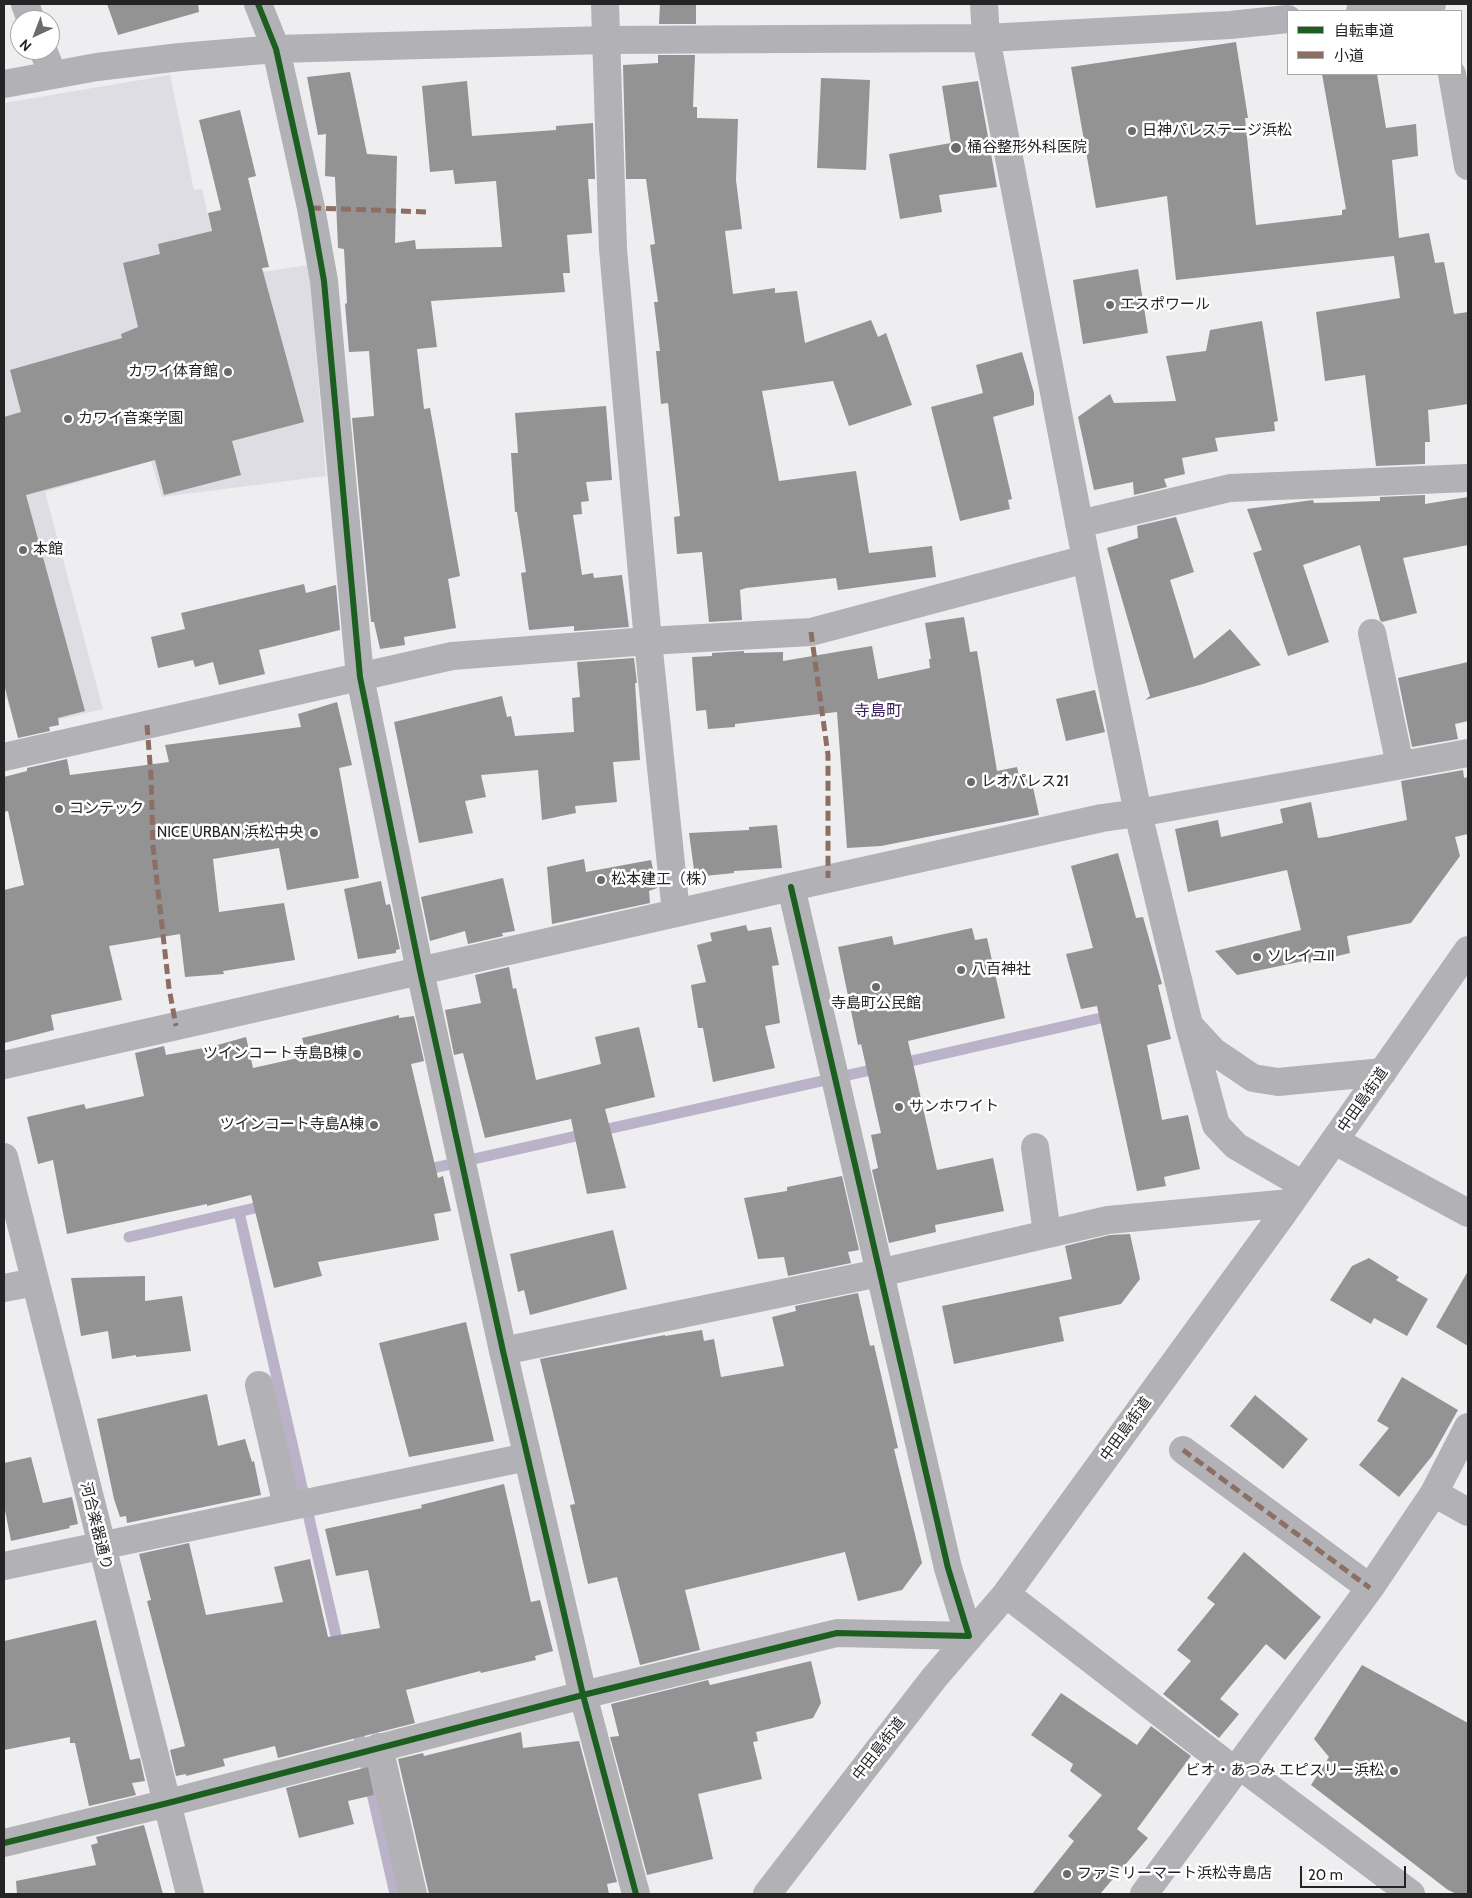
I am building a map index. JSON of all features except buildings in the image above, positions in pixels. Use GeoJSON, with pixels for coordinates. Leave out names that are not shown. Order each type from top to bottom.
{"type":"FeatureCollection","features":[{"type":"Feature","properties":{"kind":"street"},"geometry":{"type":"LineString","coordinates":[[258,4],[276,49],[311,208],[324,281],[360,677],[420,971],[527,1457],[583,1695],[636,1894]]}},
{"type":"Feature","properties":{"kind":"street"},"geometry":{"type":"LineString","coordinates":[[605,4],[613,249],[648,641],[676,913]]}},
{"type":"Feature","properties":{"kind":"street"},"geometry":{"type":"LineString","coordinates":[[984,4],[986,38],[1086,559],[1138,813],[1189,1025],[1216,1125],[1236,1146],[1297,1194]]}},
{"type":"Feature","properties":{"kind":"street"},"geometry":{"type":"LineString","coordinates":[[1370,10],[1432,4]]}},
{"type":"Feature","properties":{"kind":"street"},"geometry":{"type":"LineString","coordinates":[[4,84],[48,62],[180,57],[276,49],[606,40],[986,38],[1229,14],[1287,19]]}},
{"type":"Feature","properties":{"kind":"street"},"geometry":{"type":"LineString","coordinates":[[1452,75],[1468,166]]}},
{"type":"Feature","properties":{"kind":"street"},"geometry":{"type":"LineString","coordinates":[[1079,524],[1230,488],[1468,478]]}},
{"type":"Feature","properties":{"kind":"street"},"geometry":{"type":"LineString","coordinates":[[4,757],[452,656],[648,641],[811,632],[1086,559]]}},
{"type":"Feature","properties":{"kind":"street"},"geometry":{"type":"LineString","coordinates":[[1372,633],[1400,766]]}},
{"type":"Feature","properties":{"kind":"street"},"geometry":{"type":"LineString","coordinates":[[4,1065],[791,886],[1102,818],[1468,753]]}},
{"type":"Feature","properties":{"kind":"street"},"geometry":{"type":"LineString","coordinates":[[4,1843],[168,1803],[583,1695],[837,1633],[968,1636],[948,1568],[791,886]]}},
{"type":"Feature","properties":{"kind":"street","name":"中田島街道"},"geometry":{"type":"LineString","coordinates":[[769,1893],[968,1636],[1006,1594],[1297,1194],[1468,950]]}},
{"type":"Feature","properties":{"kind":"street"},"geometry":{"type":"LineString","coordinates":[[1189,1025],[1213,1050],[1253,1078],[1278,1082],[1383,1072]]}},
{"type":"Feature","properties":{"kind":"street"},"geometry":{"type":"LineString","coordinates":[[1335,1141],[1468,1213]]}},
{"type":"Feature","properties":{"kind":"street"},"geometry":{"type":"LineString","coordinates":[[1035,1147],[1047,1234]]}},
{"type":"Feature","properties":{"kind":"street","name":"河合楽器通り"},"geometry":{"type":"LineString","coordinates":[[4,1157],[190,1894]]}},
{"type":"Feature","properties":{"kind":"street"},"geometry":{"type":"LineString","coordinates":[[503,1351],[879,1272],[1108,1220],[1297,1194]]}},
{"type":"Feature","properties":{"kind":"street"},"geometry":{"type":"LineString","coordinates":[[4,1288],[35,1282]]}},
{"type":"Feature","properties":{"kind":"street"},"geometry":{"type":"LineString","coordinates":[[259,1385],[288,1506]]}},
{"type":"Feature","properties":{"kind":"street"},"geometry":{"type":"LineString","coordinates":[[1144,1894],[1370,1588],[1434,1493],[1468,1427]]}},
{"type":"Feature","properties":{"kind":"street"},"geometry":{"type":"LineString","coordinates":[[1183,1450],[1370,1588]]}},
{"type":"Feature","properties":{"kind":"street"},"geometry":{"type":"LineString","coordinates":[[4,1566],[527,1457]]}},
{"type":"Feature","properties":{"kind":"street"},"geometry":{"type":"LineString","coordinates":[[1434,1493],[1468,1512]]}},
{"type":"Feature","properties":{"kind":"street"},"geometry":{"type":"LineString","coordinates":[[1006,1594],[1236,1767],[1411,1894]]}},
{"type":"Feature","properties":{"kind":"street"},"geometry":{"type":"LineString","coordinates":[[378,1748],[412,1894]]}},
{"type":"Feature","properties":{"kind":"shaded area"},"geometry":{"type":"Polygon","coordinates":[[[170,75],[194,190],[202,189],[222,278],[309,265],[326,476],[162,497],[151,461],[45,492],[103,709],[16,730],[7,699],[4,700],[4,103],[170,75]]]}},
{"type":"Feature","properties":{"kind":"waterway"},"geometry":{"type":"LineString","coordinates":[[898,1064],[1114,1015]]}},
{"type":"Feature","properties":{"kind":"waterway"},"geometry":{"type":"LineString","coordinates":[[420,1171],[880,1068]]}},
{"type":"Feature","properties":{"kind":"waterway"},"geometry":{"type":"LineString","coordinates":[[129,1237],[268,1205]]}},
{"type":"Feature","properties":{"kind":"waterway"},"geometry":{"type":"LineString","coordinates":[[239,1212],[339,1649]]}},
{"type":"Feature","properties":{"kind":"waterway"},"geometry":{"type":"LineString","coordinates":[[356,1723],[395,1894]]}},
{"type":"Feature","properties":{"kind":"marked path"},"geometry":{"type":"LineString","coordinates":[[311,208],[429,212]]}},
{"type":"Feature","properties":{"kind":"marked path"},"geometry":{"type":"LineString","coordinates":[[811,632],[828,755],[828,878]]}},
{"type":"Feature","properties":{"kind":"marked path"},"geometry":{"type":"LineString","coordinates":[[147,725],[153,846],[169,988],[176,1026]]}},
{"type":"Feature","properties":{"kind":"marked path"},"geometry":{"type":"LineString","coordinates":[[1183,1450],[1370,1588]]}},
{"type":"Feature","properties":{"kind":"cycle path"},"geometry":{"type":"LineString","coordinates":[[258,4],[276,49],[311,208],[324,281],[360,677],[420,971],[503,1351],[583,1695],[636,1894]]}},
{"type":"Feature","properties":{"kind":"cycle path"},"geometry":{"type":"LineString","coordinates":[[4,1843],[168,1803],[583,1695],[837,1633],[969,1636],[948,1568],[791,887]]}},
{"type":"Feature","properties":{"kind":"place","name":"日神パレステージ浜松"},"geometry":{"type":"Point","coordinates":[1132,131]}},
{"type":"Feature","properties":{"kind":"place","name":"桶谷整形外科医院"},"geometry":{"type":"Point","coordinates":[956,148]}},
{"type":"Feature","properties":{"kind":"place","name":"エスポワール"},"geometry":{"type":"Point","coordinates":[1110,305]}},
{"type":"Feature","properties":{"kind":"place","name":"カワイ体育館"},"geometry":{"type":"Point","coordinates":[228,372]}},
{"type":"Feature","properties":{"kind":"place","name":"カワイ音楽学園"},"geometry":{"type":"Point","coordinates":[68,419]}},
{"type":"Feature","properties":{"kind":"place","name":"本館"},"geometry":{"type":"Point","coordinates":[23,550]}},
{"type":"Feature","properties":{"kind":"place","name":"レオパレス21"},"geometry":{"type":"Point","coordinates":[971,782]}},
{"type":"Feature","properties":{"kind":"place","name":"コンテック"},"geometry":{"type":"Point","coordinates":[59,809]}},
{"type":"Feature","properties":{"kind":"place","name":"NICE URBAN 浜松中央"},"geometry":{"type":"Point","coordinates":[314,833]}},
{"type":"Feature","properties":{"kind":"place","name":"松本建工（株）"},"geometry":{"type":"Point","coordinates":[601,880]}},
{"type":"Feature","properties":{"kind":"place","name":"ソレイユII"},"geometry":{"type":"Point","coordinates":[1257,957]}},
{"type":"Feature","properties":{"kind":"place","name":"八百神社"},"geometry":{"type":"Point","coordinates":[961,970]}},
{"type":"Feature","properties":{"kind":"place","name":"寺島町公民館"},"geometry":{"type":"Point","coordinates":[876,987]}},
{"type":"Feature","properties":{"kind":"place","name":"ツインコート寺島B棟"},"geometry":{"type":"Point","coordinates":[357,1054]}},
{"type":"Feature","properties":{"kind":"place","name":"サンホワイト"},"geometry":{"type":"Point","coordinates":[899,1107]}},
{"type":"Feature","properties":{"kind":"place","name":"ツインコート寺島A棟"},"geometry":{"type":"Point","coordinates":[374,1125]}},
{"type":"Feature","properties":{"kind":"place","name":"ビオ・あつみ エピスリー浜松"},"geometry":{"type":"Point","coordinates":[1394,1771]}},
{"type":"Feature","properties":{"kind":"place","name":"ファミリーマート浜松寺島店"},"geometry":{"type":"Point","coordinates":[1067,1874]}},
{"type":"Feature","properties":{"kind":"district","name":"寺島町"},"geometry":{"type":"Point","coordinates":[878,711]}}]}
